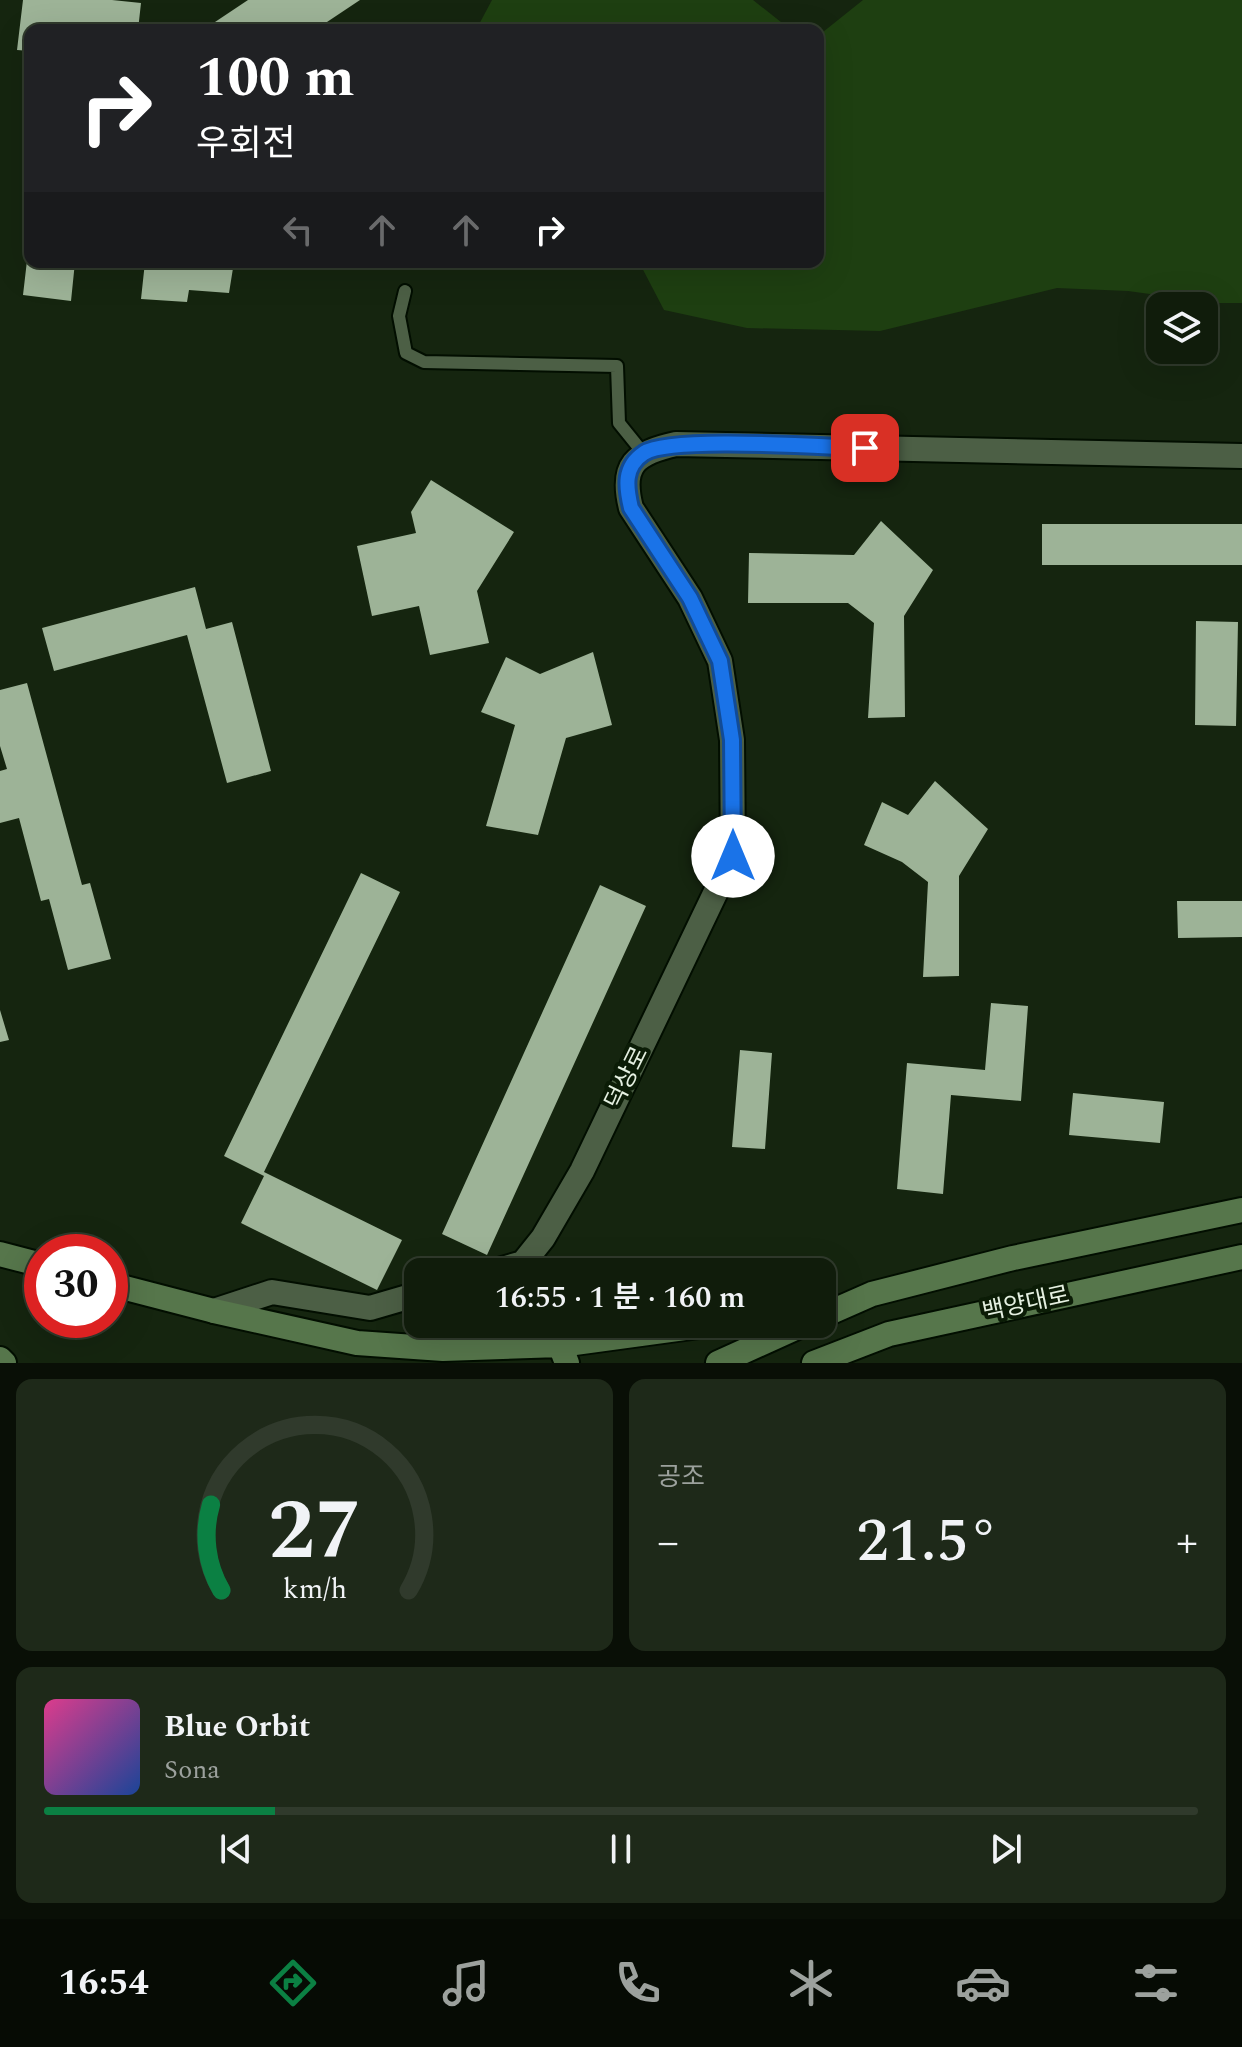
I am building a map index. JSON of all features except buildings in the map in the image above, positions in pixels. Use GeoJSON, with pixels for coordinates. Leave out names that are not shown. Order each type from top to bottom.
{"type":"FeatureCollection","features":[{"type":"Feature","properties":{"kind":"main road","name":"백양대로"},"geometry":{"type":"LineString","coordinates":[[836,1310],[872,1294],[1013,1258],[1242,1210]]}},
{"type":"Feature","properties":{"kind":"main road"},"geometry":{"type":"LineString","coordinates":[[0,1254],[24,1260]]}},
{"type":"Feature","properties":{"kind":"main road","name":"백양대로"},"geometry":{"type":"LineString","coordinates":[[814,1363],[889,1334],[1242,1257]]}},
{"type":"Feature","properties":{"kind":"main road"},"geometry":{"type":"LineString","coordinates":[[128,1289],[357,1343],[563,1354],[644,1338]]}},
{"type":"Feature","properties":{"kind":"main road"},"geometry":{"type":"LineString","coordinates":[[836,1301],[872,1294]]}},
{"type":"Feature","properties":{"kind":"main road"},"geometry":{"type":"LineString","coordinates":[[718,1363],[773,1338]]}},
{"type":"Feature","properties":{"kind":"street"},"geometry":{"type":"LineString","coordinates":[[644,454],[676,444],[1242,456]]}},
{"type":"Feature","properties":{"kind":"street","name":"덕상로"},"geometry":{"type":"LineString","coordinates":[[527,1258],[543,1238],[582,1171],[733,856],[732,740],[720,661],[690,598],[631,508],[627,474],[644,454]]}},
{"type":"Feature","properties":{"kind":"street"},"geometry":{"type":"LineString","coordinates":[[214,1311],[272,1292],[370,1308],[404,1298]]}},
{"type":"Feature","properties":{"kind":"lane"},"geometry":{"type":"LineString","coordinates":[[405,291],[399,316],[406,353],[424,362],[617,366],[619,423],[644,454]]}},
{"type":"Feature","properties":{"kind":"green space"},"geometry":{"type":"Polygon","coordinates":[[[492,0],[753,0],[783,24],[479,24],[492,0]]]}},
{"type":"Feature","properties":{"kind":"green space"},"geometry":{"type":"Polygon","coordinates":[[[863,0],[1242,0],[1242,303],[1218,303],[1218,292],[1146,293],[1057,288],[880,331],[747,328],[664,310],[642,268],[824,268],[824,31],[863,0]]]}},
{"type":"Feature","properties":{"kind":"route"},"geometry":{"type":"LineString","coordinates":[[733,856],[732,740],[720,661],[690,598],[631,508],[627,474],[644,454],[676,444],[865,448]]}}]}
